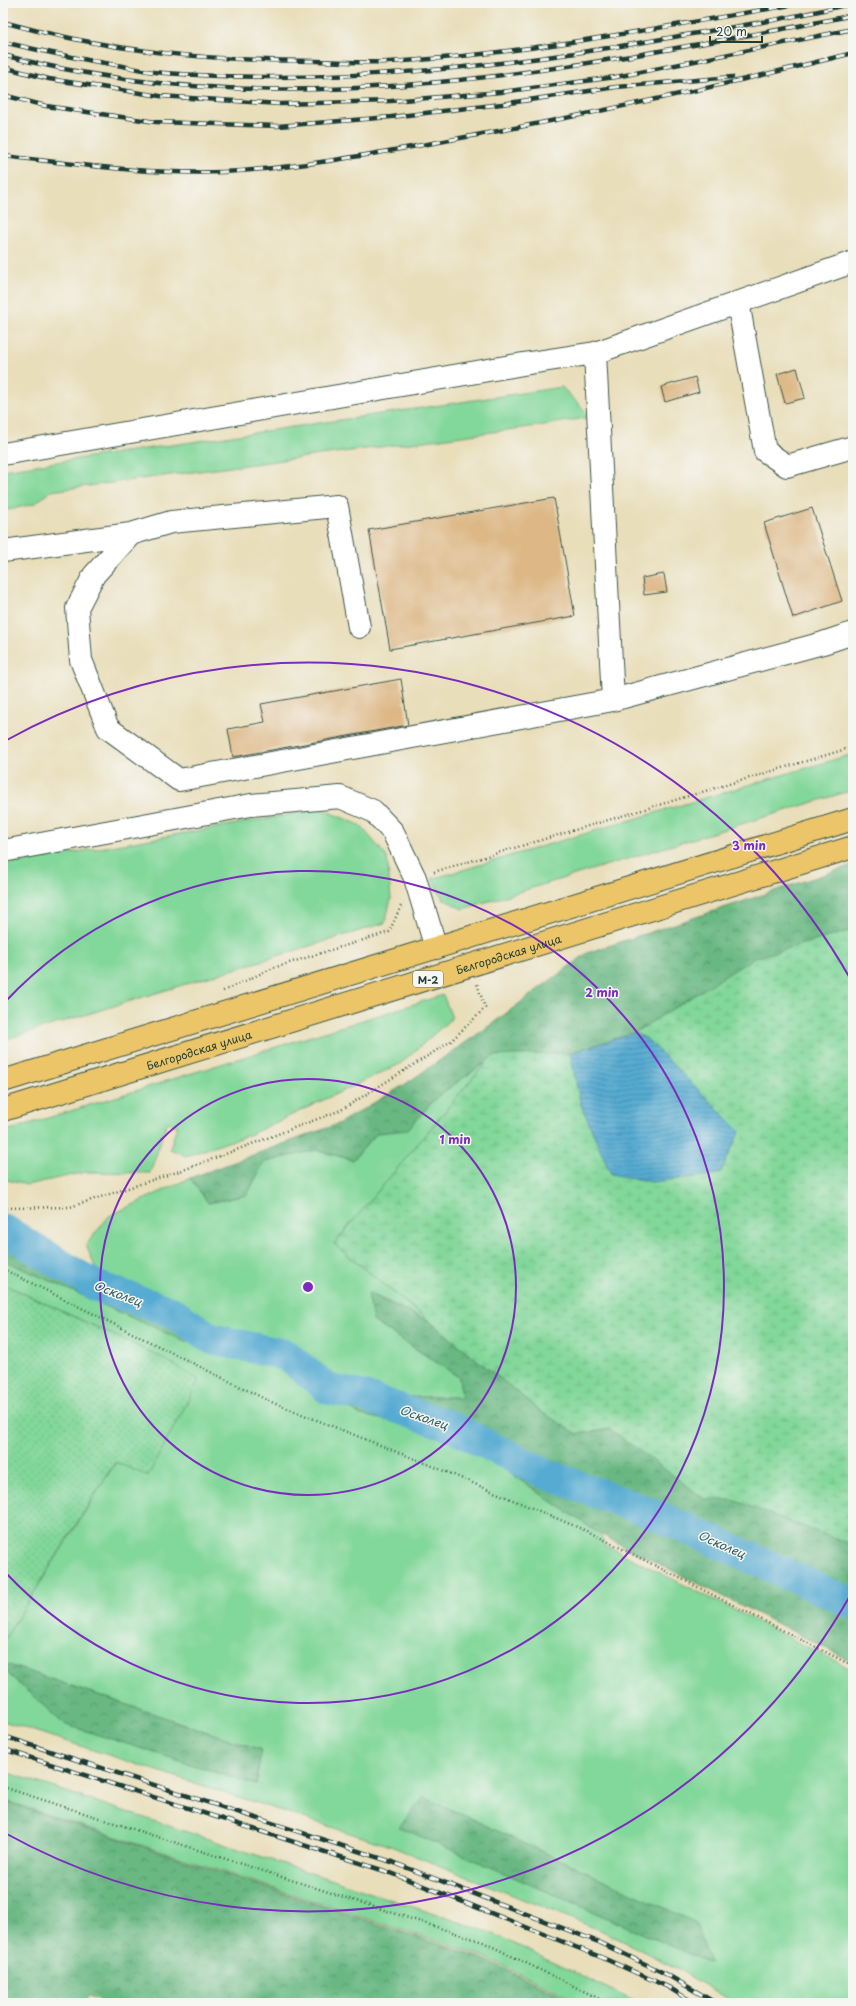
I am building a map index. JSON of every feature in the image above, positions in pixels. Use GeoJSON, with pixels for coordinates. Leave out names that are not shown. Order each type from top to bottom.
{"type":"FeatureCollection","features":[{"type":"Feature","properties":{"kind":"main road","name":"М-2"},"geometry":{"type":"LineString","coordinates":[[3,1081],[853,819]]}},
{"type":"Feature","properties":{"kind":"main road","name":"Белгородская улица"},"geometry":{"type":"LineString","coordinates":[[3,1110],[853,848]]}},
{"type":"Feature","properties":{"kind":"main road"},"geometry":{"type":"LineString","coordinates":[[436,948],[444,974]]}},
{"type":"Feature","properties":{"kind":"lane"},"geometry":{"type":"LineString","coordinates":[[3,454],[515,365],[596,353],[853,262]]}},
{"type":"Feature","properties":{"kind":"lane"},"geometry":{"type":"LineString","coordinates":[[738,302],[765,451],[787,466],[853,447]]}},
{"type":"Feature","properties":{"kind":"lane"},"geometry":{"type":"LineString","coordinates":[[596,353],[613,700]]}},
{"type":"Feature","properties":{"kind":"lane"},"geometry":{"type":"LineString","coordinates":[[3,551],[131,534],[171,522],[337,506],[359,627]]}},
{"type":"Feature","properties":{"kind":"lane"},"geometry":{"type":"LineString","coordinates":[[131,534],[94,575],[76,608],[81,660],[108,728],[179,780],[613,700],[823,643],[853,633]]}},
{"type":"Feature","properties":{"kind":"lane"},"geometry":{"type":"LineString","coordinates":[[3,851],[251,805],[340,797],[373,811],[393,832],[415,878],[436,948]]}},
{"type":"Feature","properties":{"kind":"path"},"geometry":{"type":"LineString","coordinates":[[3,1208],[70,1207],[186,1169],[341,1110],[450,1042],[485,1008],[472,965]]}},
{"type":"Feature","properties":{"kind":"path"},"geometry":{"type":"LineString","coordinates":[[3,1269],[269,1401],[430,1465],[589,1532],[853,1666]]}},
{"type":"Feature","properties":{"kind":"path"},"geometry":{"type":"LineString","coordinates":[[3,1787],[483,1942],[608,2003]]}},
{"type":"Feature","properties":{"kind":"green space"},"geometry":{"type":"Polygon","coordinates":[[[562,387],[591,417],[545,425],[51,491],[34,504],[3,511],[3,470],[562,387]]]}},
{"type":"Feature","properties":{"kind":"green space"},"geometry":{"type":"Polygon","coordinates":[[[853,754],[853,790],[463,909],[443,899],[432,879],[853,754]]]}},
{"type":"Feature","properties":{"kind":"green space"},"geometry":{"type":"Polygon","coordinates":[[[321,809],[360,825],[387,857],[391,899],[385,923],[3,1040],[3,865],[321,809]]]}},
{"type":"Feature","properties":{"kind":"green space"},"geometry":{"type":"Polygon","coordinates":[[[853,865],[853,930],[754,958],[634,1033],[570,1053],[494,1056],[438,1096],[407,1130],[377,1133],[353,1160],[316,1150],[264,1162],[247,1195],[208,1203],[190,1178],[338,1124],[404,1085],[485,1029],[587,953],[853,865]]]}},
{"type":"Feature","properties":{"kind":"green space"},"geometry":{"type":"Polygon","coordinates":[[[853,930],[853,1545],[733,1500],[705,1499],[610,1429],[578,1434],[543,1413],[334,1244],[487,1061],[494,1056],[570,1053],[581,1105],[647,1039],[634,1033],[754,958],[853,930]]]}},
{"type":"Feature","properties":{"kind":"green space"},"geometry":{"type":"Polygon","coordinates":[[[443,995],[452,1018],[400,1064],[249,1135],[186,1156],[170,1149],[177,1126],[167,1122],[150,1173],[86,1172],[27,1185],[3,1179],[3,1132],[443,995]]]}},
{"type":"Feature","properties":{"kind":"green space"},"geometry":{"type":"Polygon","coordinates":[[[487,1061],[334,1244],[430,1322],[369,1293],[373,1321],[459,1377],[462,1397],[407,1397],[333,1377],[295,1348],[220,1332],[164,1296],[98,1274],[86,1245],[109,1216],[190,1178],[209,1203],[247,1195],[264,1162],[316,1150],[353,1160],[377,1133],[407,1129],[438,1096],[487,1061]]]}},
{"type":"Feature","properties":{"kind":"green space"},"geometry":{"type":"Polygon","coordinates":[[[3,1234],[95,1289],[171,1316],[201,1341],[184,1341],[3,1260],[3,1234]]]}},
{"type":"Feature","properties":{"kind":"green space"},"geometry":{"type":"Polygon","coordinates":[[[3,1260],[184,1341],[201,1341],[282,1359],[322,1394],[361,1415],[421,1427],[497,1464],[600,1534],[605,1545],[853,1670],[853,2003],[735,2003],[674,1967],[607,1933],[393,1847],[3,1721],[3,1669],[64,1724],[256,1784],[261,1750],[3,1663],[3,1642],[116,1462],[161,1357],[3,1284],[3,1260]]]}},
{"type":"Feature","properties":{"kind":"green space"},"geometry":{"type":"Polygon","coordinates":[[[3,1284],[161,1357],[199,1380],[148,1476],[115,1462],[3,1642],[3,1284]]]}},
{"type":"Feature","properties":{"kind":"green space"},"geometry":{"type":"Polygon","coordinates":[[[368,1293],[430,1322],[543,1413],[578,1434],[610,1429],[705,1499],[733,1500],[853,1545],[853,1598],[789,1566],[549,1466],[407,1397],[462,1397],[459,1377],[373,1321],[368,1293]]]}},
{"type":"Feature","properties":{"kind":"green space"},"geometry":{"type":"Polygon","coordinates":[[[330,1393],[449,1430],[542,1477],[658,1521],[853,1609],[853,1662],[600,1534],[497,1464],[421,1427],[361,1415],[322,1394],[330,1393]]]}},
{"type":"Feature","properties":{"kind":"green space"},"geometry":{"type":"Polygon","coordinates":[[[3,1663],[261,1750],[256,1785],[64,1724],[3,1669],[3,1663]]]}},
{"type":"Feature","properties":{"kind":"green space"},"geometry":{"type":"Polygon","coordinates":[[[3,1771],[492,1933],[638,2003],[582,2003],[482,1956],[3,1800],[3,1771]]]}},
{"type":"Feature","properties":{"kind":"green space"},"geometry":{"type":"Polygon","coordinates":[[[424,1797],[695,1922],[710,1963],[399,1827],[424,1797]]]}},
{"type":"Feature","properties":{"kind":"green space"},"geometry":{"type":"Polygon","coordinates":[[[3,1801],[481,1958],[578,2003],[111,2003],[88,1996],[84,2003],[3,2003],[3,1947],[5,1941],[3,1940],[3,1801]]]}},
{"type":"Feature","properties":{"kind":"water"},"geometry":{"type":"Polygon","coordinates":[[[634,1033],[647,1039],[740,1131],[720,1174],[652,1182],[611,1174],[581,1105],[570,1053],[634,1033]]]}},
{"type":"Feature","properties":{"kind":"building"},"geometry":{"type":"Polygon","coordinates":[[[797,368],[805,398],[785,403],[777,374],[797,368]]]}},
{"type":"Feature","properties":{"kind":"building"},"geometry":{"type":"Polygon","coordinates":[[[695,377],[699,392],[665,402],[661,387],[695,377]]]}},
{"type":"Feature","properties":{"kind":"building"},"geometry":{"type":"Polygon","coordinates":[[[554,498],[575,616],[390,649],[369,530],[554,498]]]}},
{"type":"Feature","properties":{"kind":"building"},"geometry":{"type":"Polygon","coordinates":[[[812,508],[842,601],[793,618],[764,523],[812,508]]]}},
{"type":"Feature","properties":{"kind":"building"},"geometry":{"type":"Polygon","coordinates":[[[664,574],[667,592],[644,595],[642,578],[664,574]]]}},
{"type":"Feature","properties":{"kind":"building"},"geometry":{"type":"Polygon","coordinates":[[[401,679],[408,725],[233,757],[228,729],[265,722],[261,704],[401,679]]]}},
{"type":"Feature","properties":{"kind":"waterway","name":"Осколец"},"geometry":{"type":"LineString","coordinates":[[3,1229],[96,1286],[172,1312],[212,1339],[286,1355],[328,1389],[362,1396],[450,1426],[544,1473],[661,1517],[853,1604]]}},
{"type":"Feature","properties":{"kind":"railway"},"geometry":{"type":"LineString","coordinates":[[3,22],[81,40],[158,52],[276,61],[389,62],[493,53],[545,46],[649,30],[803,3]]}},
{"type":"Feature","properties":{"kind":"railway"},"geometry":{"type":"LineString","coordinates":[[3,42],[46,52],[146,71],[227,76],[289,77],[352,75],[476,66],[538,58],[758,23],[853,3]]}},
{"type":"Feature","properties":{"kind":"railway"},"geometry":{"type":"LineString","coordinates":[[3,55],[86,73],[169,84],[253,89],[337,89],[421,84],[504,75],[588,63],[762,33],[853,15]]}},
{"type":"Feature","properties":{"kind":"railway"},"geometry":{"type":"LineString","coordinates":[[3,67],[49,79],[160,96],[280,104],[391,101],[501,92],[616,77],[853,29]]}},
{"type":"Feature","properties":{"kind":"railway"},"geometry":{"type":"LineString","coordinates":[[3,156],[113,168],[168,172],[223,172],[281,167],[368,155],[505,130],[605,110],[754,77],[853,53]]}},
{"type":"Feature","properties":{"kind":"railway"},"geometry":{"type":"LineString","coordinates":[[3,95],[46,106],[156,122],[278,126],[391,117],[502,104],[616,87],[732,77]]}},
{"type":"Feature","properties":{"kind":"railway"},"geometry":{"type":"LineString","coordinates":[[3,1736],[392,1862],[601,1943],[664,1973],[716,2003]]}},
{"type":"Feature","properties":{"kind":"railway"},"geometry":{"type":"LineString","coordinates":[[3,1749],[391,1873],[603,1958],[668,1987],[694,2003]]}}]}
